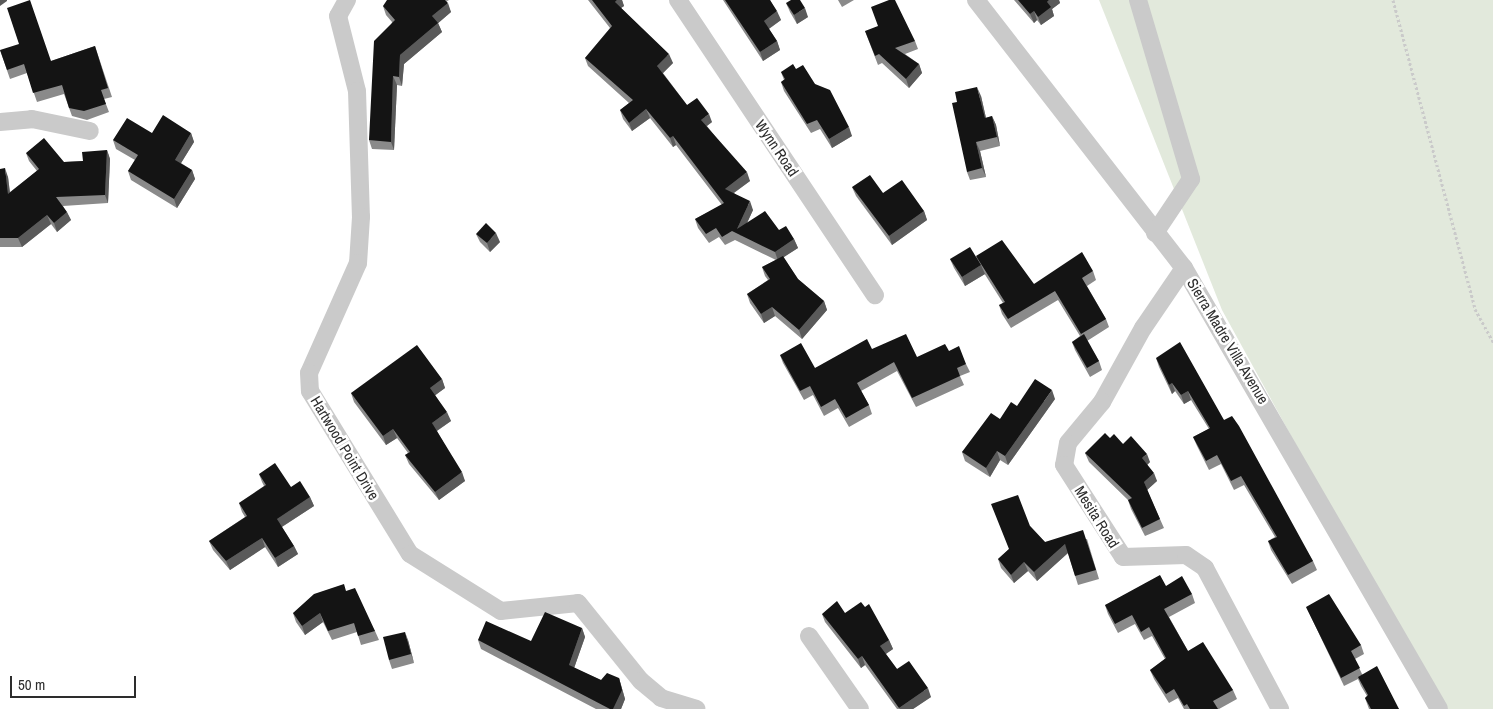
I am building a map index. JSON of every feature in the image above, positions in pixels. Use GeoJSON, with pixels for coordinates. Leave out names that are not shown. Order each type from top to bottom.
{"type":"FeatureCollection","features":[{"type":"Feature","properties":{"kind":"street","name":"Hartwood Point Drive"},"geometry":{"type":"LineString","coordinates":[[347,0],[338,16],[357,91],[361,217],[358,263],[309,372],[310,391],[410,554],[502,611],[578,603],[641,681],[661,698],[696,709]]}},
{"type":"Feature","properties":{"kind":"street","name":"Wynn Road"},"geometry":{"type":"LineString","coordinates":[[678,0],[875,295]]}},
{"type":"Feature","properties":{"kind":"street","name":"Sierra Madre Villa Avenue"},"geometry":{"type":"LineString","coordinates":[[976,0],[1184,268],[1439,709]]}},
{"type":"Feature","properties":{"kind":"street"},"geometry":{"type":"LineString","coordinates":[[1138,0],[1191,179],[1155,233]]}},
{"type":"Feature","properties":{"kind":"street"},"geometry":{"type":"LineString","coordinates":[[0,122],[32,119],[90,131]]}},
{"type":"Feature","properties":{"kind":"street","name":"Mesita Road"},"geometry":{"type":"LineString","coordinates":[[1184,268],[1143,328],[1102,402],[1068,443],[1064,465],[1123,557],[1186,555],[1205,568],[1280,709]]}},
{"type":"Feature","properties":{"kind":"street"},"geometry":{"type":"LineString","coordinates":[[809,636],[860,709]]}},
{"type":"Feature","properties":{"kind":"path"},"geometry":{"type":"LineString","coordinates":[[1393,0],[1475,309],[1493,342]]}},
{"type":"Feature","properties":{"kind":"shaded area"},"geometry":{"type":"Polygon","coordinates":[[[1099,0],[1493,0],[1493,709],[1441,709],[1222,310],[1099,0]]]}},
{"type":"Feature","properties":{"kind":"building"},"geometry":{"type":"Polygon","coordinates":[[[30,0],[51,61],[95,46],[108,88],[101,90],[106,104],[84,111],[69,108],[62,85],[33,93],[24,64],[7,70],[0,50],[19,44],[7,8],[30,0]]]}},
{"type":"Feature","properties":{"kind":"building"},"geometry":{"type":"Polygon","coordinates":[[[387,0],[445,0],[448,3],[432,16],[438,23],[400,55],[399,77],[393,76],[391,142],[369,140],[374,41],[395,20],[383,6],[387,0]]]}},
{"type":"Feature","properties":{"kind":"building"},"geometry":{"type":"Polygon","coordinates":[[[592,0],[617,0],[615,2],[669,54],[657,66],[687,105],[697,98],[709,114],[701,120],[747,172],[725,189],[750,201],[737,229],[765,211],[779,230],[786,226],[794,239],[775,252],[732,231],[722,237],[716,228],[706,234],[695,219],[724,203],[673,136],[670,138],[646,109],[629,123],[620,110],[633,100],[585,58],[612,26],[592,0]]]}},
{"type":"Feature","properties":{"kind":"building"},"geometry":{"type":"Polygon","coordinates":[[[725,0],[770,0],[777,11],[764,21],[777,41],[760,52],[725,0]]]}},
{"type":"Feature","properties":{"kind":"building"},"geometry":{"type":"Polygon","coordinates":[[[791,0],[800,0],[805,8],[794,15],[786,3],[791,0]]]}},
{"type":"Feature","properties":{"kind":"building"},"geometry":{"type":"Polygon","coordinates":[[[889,0],[895,0],[915,41],[895,48],[919,64],[906,79],[879,54],[875,56],[865,31],[878,26],[871,7],[889,0]]]}},
{"type":"Feature","properties":{"kind":"building"},"geometry":{"type":"Polygon","coordinates":[[[1018,0],[1049,0],[1047,2],[1051,7],[1038,17],[1034,11],[1030,14],[1018,0]]]}},
{"type":"Feature","properties":{"kind":"building"},"geometry":{"type":"Polygon","coordinates":[[[793,64],[796,69],[803,65],[815,84],[830,90],[849,127],[829,139],[817,120],[807,124],[781,82],[785,79],[781,72],[793,64]]]}},
{"type":"Feature","properties":{"kind":"building"},"geometry":{"type":"Polygon","coordinates":[[[977,87],[985,118],[992,116],[997,137],[976,142],[982,168],[967,172],[952,103],[957,102],[955,92],[977,87]]]}},
{"type":"Feature","properties":{"kind":"building"},"geometry":{"type":"Polygon","coordinates":[[[163,115],[191,133],[175,160],[192,170],[174,199],[128,171],[138,155],[113,140],[127,118],[152,133],[163,115]]]}},
{"type":"Feature","properties":{"kind":"building"},"geometry":{"type":"Polygon","coordinates":[[[44,138],[64,162],[83,161],[82,152],[107,150],[105,195],[56,197],[67,212],[54,223],[47,215],[18,238],[0,238],[0,169],[5,168],[8,194],[39,169],[26,153],[44,138]]]}},
{"type":"Feature","properties":{"kind":"building"},"geometry":{"type":"Polygon","coordinates":[[[870,175],[883,193],[902,180],[924,211],[889,236],[852,187],[870,175]]]}},
{"type":"Feature","properties":{"kind":"building"},"geometry":{"type":"Polygon","coordinates":[[[486,223],[496,233],[487,243],[476,234],[486,223]]]}},
{"type":"Feature","properties":{"kind":"building"},"geometry":{"type":"Polygon","coordinates":[[[1002,240],[1034,284],[1082,252],[1093,271],[1082,278],[1106,319],[1081,334],[1055,291],[1008,319],[999,305],[1005,302],[976,256],[1002,240]]]}},
{"type":"Feature","properties":{"kind":"building"},"geometry":{"type":"Polygon","coordinates":[[[970,247],[981,265],[962,277],[950,259],[970,247]]]}},
{"type":"Feature","properties":{"kind":"building"},"geometry":{"type":"Polygon","coordinates":[[[783,256],[798,279],[824,301],[799,330],[772,307],[761,314],[747,294],[770,279],[762,267],[783,256]]]}},
{"type":"Feature","properties":{"kind":"building"},"geometry":{"type":"Polygon","coordinates":[[[906,334],[917,357],[945,344],[949,351],[959,346],[966,364],[957,368],[960,376],[912,398],[894,362],[857,383],[869,405],[846,418],[835,399],[821,407],[810,386],[800,391],[780,355],[801,343],[815,368],[867,339],[872,349],[906,334]]]}},
{"type":"Feature","properties":{"kind":"building"},"geometry":{"type":"Polygon","coordinates":[[[1084,334],[1099,361],[1087,368],[1072,342],[1084,334]]]}},
{"type":"Feature","properties":{"kind":"building"},"geometry":{"type":"Polygon","coordinates":[[[1180,342],[1224,420],[1232,416],[1239,426],[1313,561],[1288,575],[1268,541],[1277,537],[1241,476],[1231,481],[1217,455],[1206,461],[1193,437],[1210,428],[1188,391],[1181,395],[1172,383],[1169,385],[1156,358],[1180,342]]]}},
{"type":"Feature","properties":{"kind":"building"},"geometry":{"type":"Polygon","coordinates":[[[417,345],[442,379],[430,388],[447,412],[432,423],[462,472],[435,492],[405,455],[410,452],[393,429],[383,436],[351,393],[417,345]]]}},
{"type":"Feature","properties":{"kind":"building"},"geometry":{"type":"Polygon","coordinates":[[[1035,379],[1052,390],[1005,456],[997,451],[986,468],[962,452],[991,413],[1000,419],[1011,402],[1017,406],[1035,379]]]}},
{"type":"Feature","properties":{"kind":"building"},"geometry":{"type":"Polygon","coordinates":[[[1105,433],[1110,438],[1114,434],[1123,444],[1131,436],[1147,454],[1142,458],[1154,473],[1144,482],[1160,519],[1142,528],[1128,500],[1132,498],[1085,453],[1105,433]]]}},
{"type":"Feature","properties":{"kind":"building"},"geometry":{"type":"Polygon","coordinates":[[[275,463],[291,487],[300,481],[310,497],[277,519],[294,546],[275,558],[262,538],[226,561],[209,541],[247,516],[239,503],[266,485],[259,474],[275,463]]]}},
{"type":"Feature","properties":{"kind":"building"},"geometry":{"type":"Polygon","coordinates":[[[1018,495],[1030,526],[1045,542],[1083,530],[1096,570],[1075,576],[1065,544],[1034,572],[1024,562],[1011,575],[998,559],[1009,549],[991,504],[1018,495]]]}},
{"type":"Feature","properties":{"kind":"building"},"geometry":{"type":"Polygon","coordinates":[[[1160,575],[1166,586],[1182,576],[1192,594],[1164,609],[1188,651],[1203,642],[1233,690],[1213,701],[1218,709],[1190,709],[1187,704],[1184,706],[1174,689],[1166,694],[1150,670],[1166,658],[1149,627],[1141,632],[1132,615],[1115,624],[1105,605],[1160,575]]]}},
{"type":"Feature","properties":{"kind":"building"},"geometry":{"type":"Polygon","coordinates":[[[344,584],[346,591],[355,588],[375,631],[358,636],[354,623],[328,631],[320,613],[302,626],[293,613],[314,594],[344,584]]]}},
{"type":"Feature","properties":{"kind":"building"},"geometry":{"type":"Polygon","coordinates":[[[1329,594],[1361,645],[1351,651],[1360,668],[1341,678],[1306,607],[1329,594]]]}},
{"type":"Feature","properties":{"kind":"building"},"geometry":{"type":"Polygon","coordinates":[[[837,601],[845,613],[861,602],[865,607],[869,604],[889,640],[880,646],[897,669],[909,661],[928,688],[899,708],[862,656],[858,659],[822,614],[837,601]]]}},
{"type":"Feature","properties":{"kind":"building"},"geometry":{"type":"Polygon","coordinates":[[[545,612],[582,628],[569,665],[601,680],[607,673],[619,678],[622,690],[613,709],[478,640],[486,621],[531,641],[545,612]]]}},
{"type":"Feature","properties":{"kind":"building"},"geometry":{"type":"Polygon","coordinates":[[[405,632],[411,654],[389,660],[383,637],[405,632]]]}},
{"type":"Feature","properties":{"kind":"building"},"geometry":{"type":"Polygon","coordinates":[[[1377,666],[1399,709],[1371,709],[1365,698],[1368,695],[1358,677],[1377,666]]]}}]}
